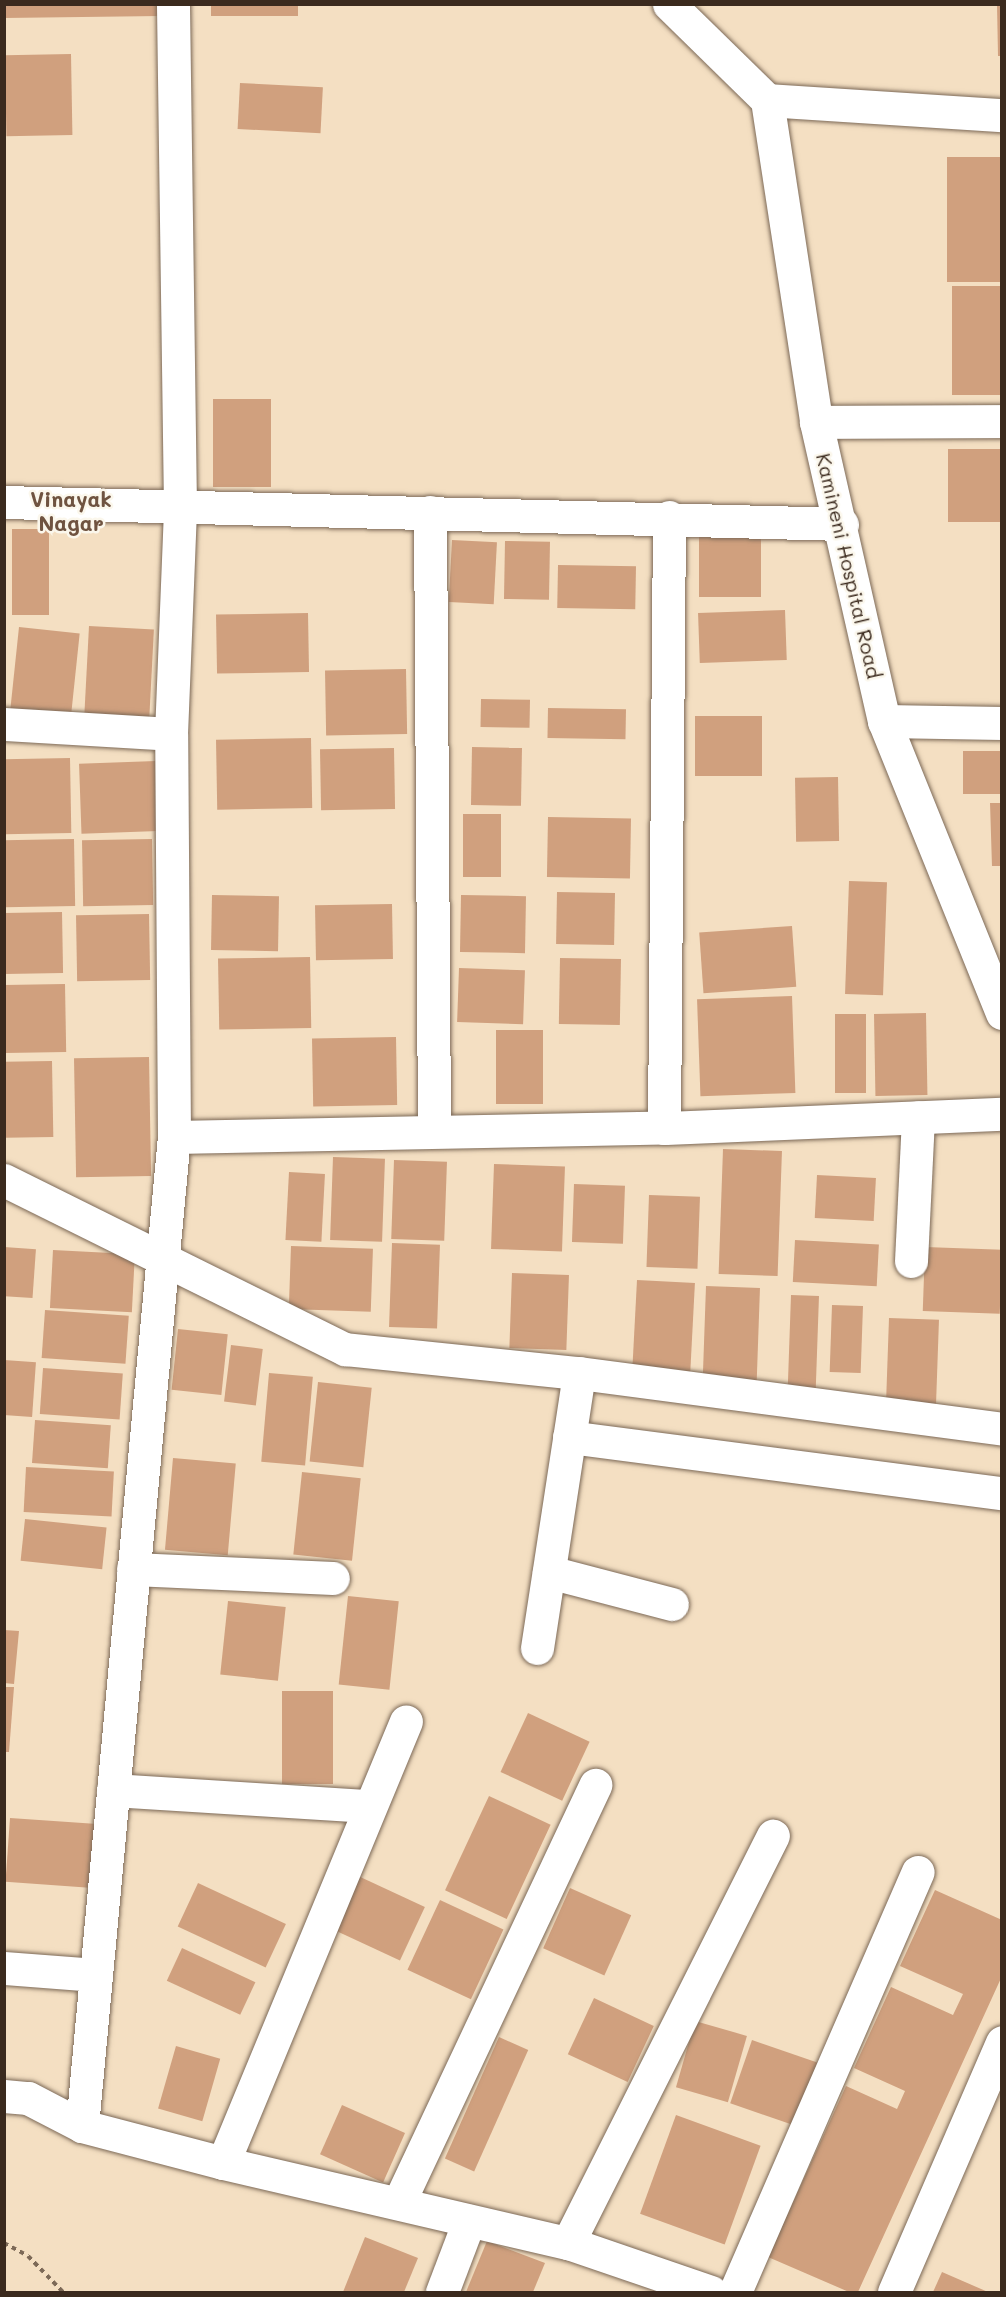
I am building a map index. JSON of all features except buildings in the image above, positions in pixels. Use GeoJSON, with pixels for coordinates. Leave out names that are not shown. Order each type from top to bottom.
{"type":"FeatureCollection","features":[{"type":"Feature","properties":{"kind":"street"},"geometry":{"type":"LineString","coordinates":[[82,2126],[161,1257],[174,1137],[171,734],[180,507],[173,4]]}},
{"type":"Feature","properties":{"kind":"street"},"geometry":{"type":"LineString","coordinates":[[669,4],[767,100],[1002,116]]}},
{"type":"Feature","properties":{"kind":"street","name":"Kamineni Hospital Road"},"geometry":{"type":"LineString","coordinates":[[767,100],[816,422],[843,524],[884,721],[1000,1009]]}},
{"type":"Feature","properties":{"kind":"street"},"geometry":{"type":"LineString","coordinates":[[816,422],[1002,421]]}},
{"type":"Feature","properties":{"kind":"street"},"geometry":{"type":"LineString","coordinates":[[4,502],[669,517],[843,524]]}},
{"type":"Feature","properties":{"kind":"street"},"geometry":{"type":"LineString","coordinates":[[430,512],[434,1129]]}},
{"type":"Feature","properties":{"kind":"street"},"geometry":{"type":"LineString","coordinates":[[664,1128],[669,517]]}},
{"type":"Feature","properties":{"kind":"street"},"geometry":{"type":"LineString","coordinates":[[884,721],[1002,723]]}},
{"type":"Feature","properties":{"kind":"street"},"geometry":{"type":"LineString","coordinates":[[4,724],[171,734]]}},
{"type":"Feature","properties":{"kind":"street"},"geometry":{"type":"LineString","coordinates":[[174,1137],[434,1129],[664,1128],[1002,1114]]}},
{"type":"Feature","properties":{"kind":"street"},"geometry":{"type":"LineString","coordinates":[[911,1261],[918,1117]]}},
{"type":"Feature","properties":{"kind":"street"},"geometry":{"type":"LineString","coordinates":[[4,1180],[345,1349],[579,1373],[1002,1429]]}},
{"type":"Feature","properties":{"kind":"street"},"geometry":{"type":"LineString","coordinates":[[537,1648],[579,1373]]}},
{"type":"Feature","properties":{"kind":"street"},"geometry":{"type":"LineString","coordinates":[[569,1437],[1002,1493]]}},
{"type":"Feature","properties":{"kind":"street"},"geometry":{"type":"LineString","coordinates":[[133,1569],[333,1578]]}},
{"type":"Feature","properties":{"kind":"street"},"geometry":{"type":"LineString","coordinates":[[549,1572],[672,1604]]}},
{"type":"Feature","properties":{"kind":"street"},"geometry":{"type":"LineString","coordinates":[[223,2163],[406,1721]]}},
{"type":"Feature","properties":{"kind":"street"},"geometry":{"type":"LineString","coordinates":[[400,2200],[595,1785]]}},
{"type":"Feature","properties":{"kind":"street"},"geometry":{"type":"LineString","coordinates":[[113,1790],[369,1806]]}},
{"type":"Feature","properties":{"kind":"street"},"geometry":{"type":"LineString","coordinates":[[568,2243],[773,1836]]}},
{"type":"Feature","properties":{"kind":"street"},"geometry":{"type":"LineString","coordinates":[[735,2292],[918,1872]]}},
{"type":"Feature","properties":{"kind":"street"},"geometry":{"type":"LineString","coordinates":[[4,1968],[96,1975]]}},
{"type":"Feature","properties":{"kind":"street"},"geometry":{"type":"LineString","coordinates":[[894,2292],[1002,2042]]}},
{"type":"Feature","properties":{"kind":"street"},"geometry":{"type":"LineString","coordinates":[[4,2096],[28,2098],[82,2126],[223,2163],[400,2200],[469,2221],[568,2243],[711,2292]]}},
{"type":"Feature","properties":{"kind":"street"},"geometry":{"type":"LineString","coordinates":[[442,2292],[469,2221]]}},
{"type":"Feature","properties":{"kind":"path"},"geometry":{"type":"LineString","coordinates":[[4,2243],[28,2256],[63,2292]]}},
{"type":"Feature","properties":{"kind":"district","name":"Vinayak Nagar"},"geometry":{"type":"Point","coordinates":[71,511]}}]}
